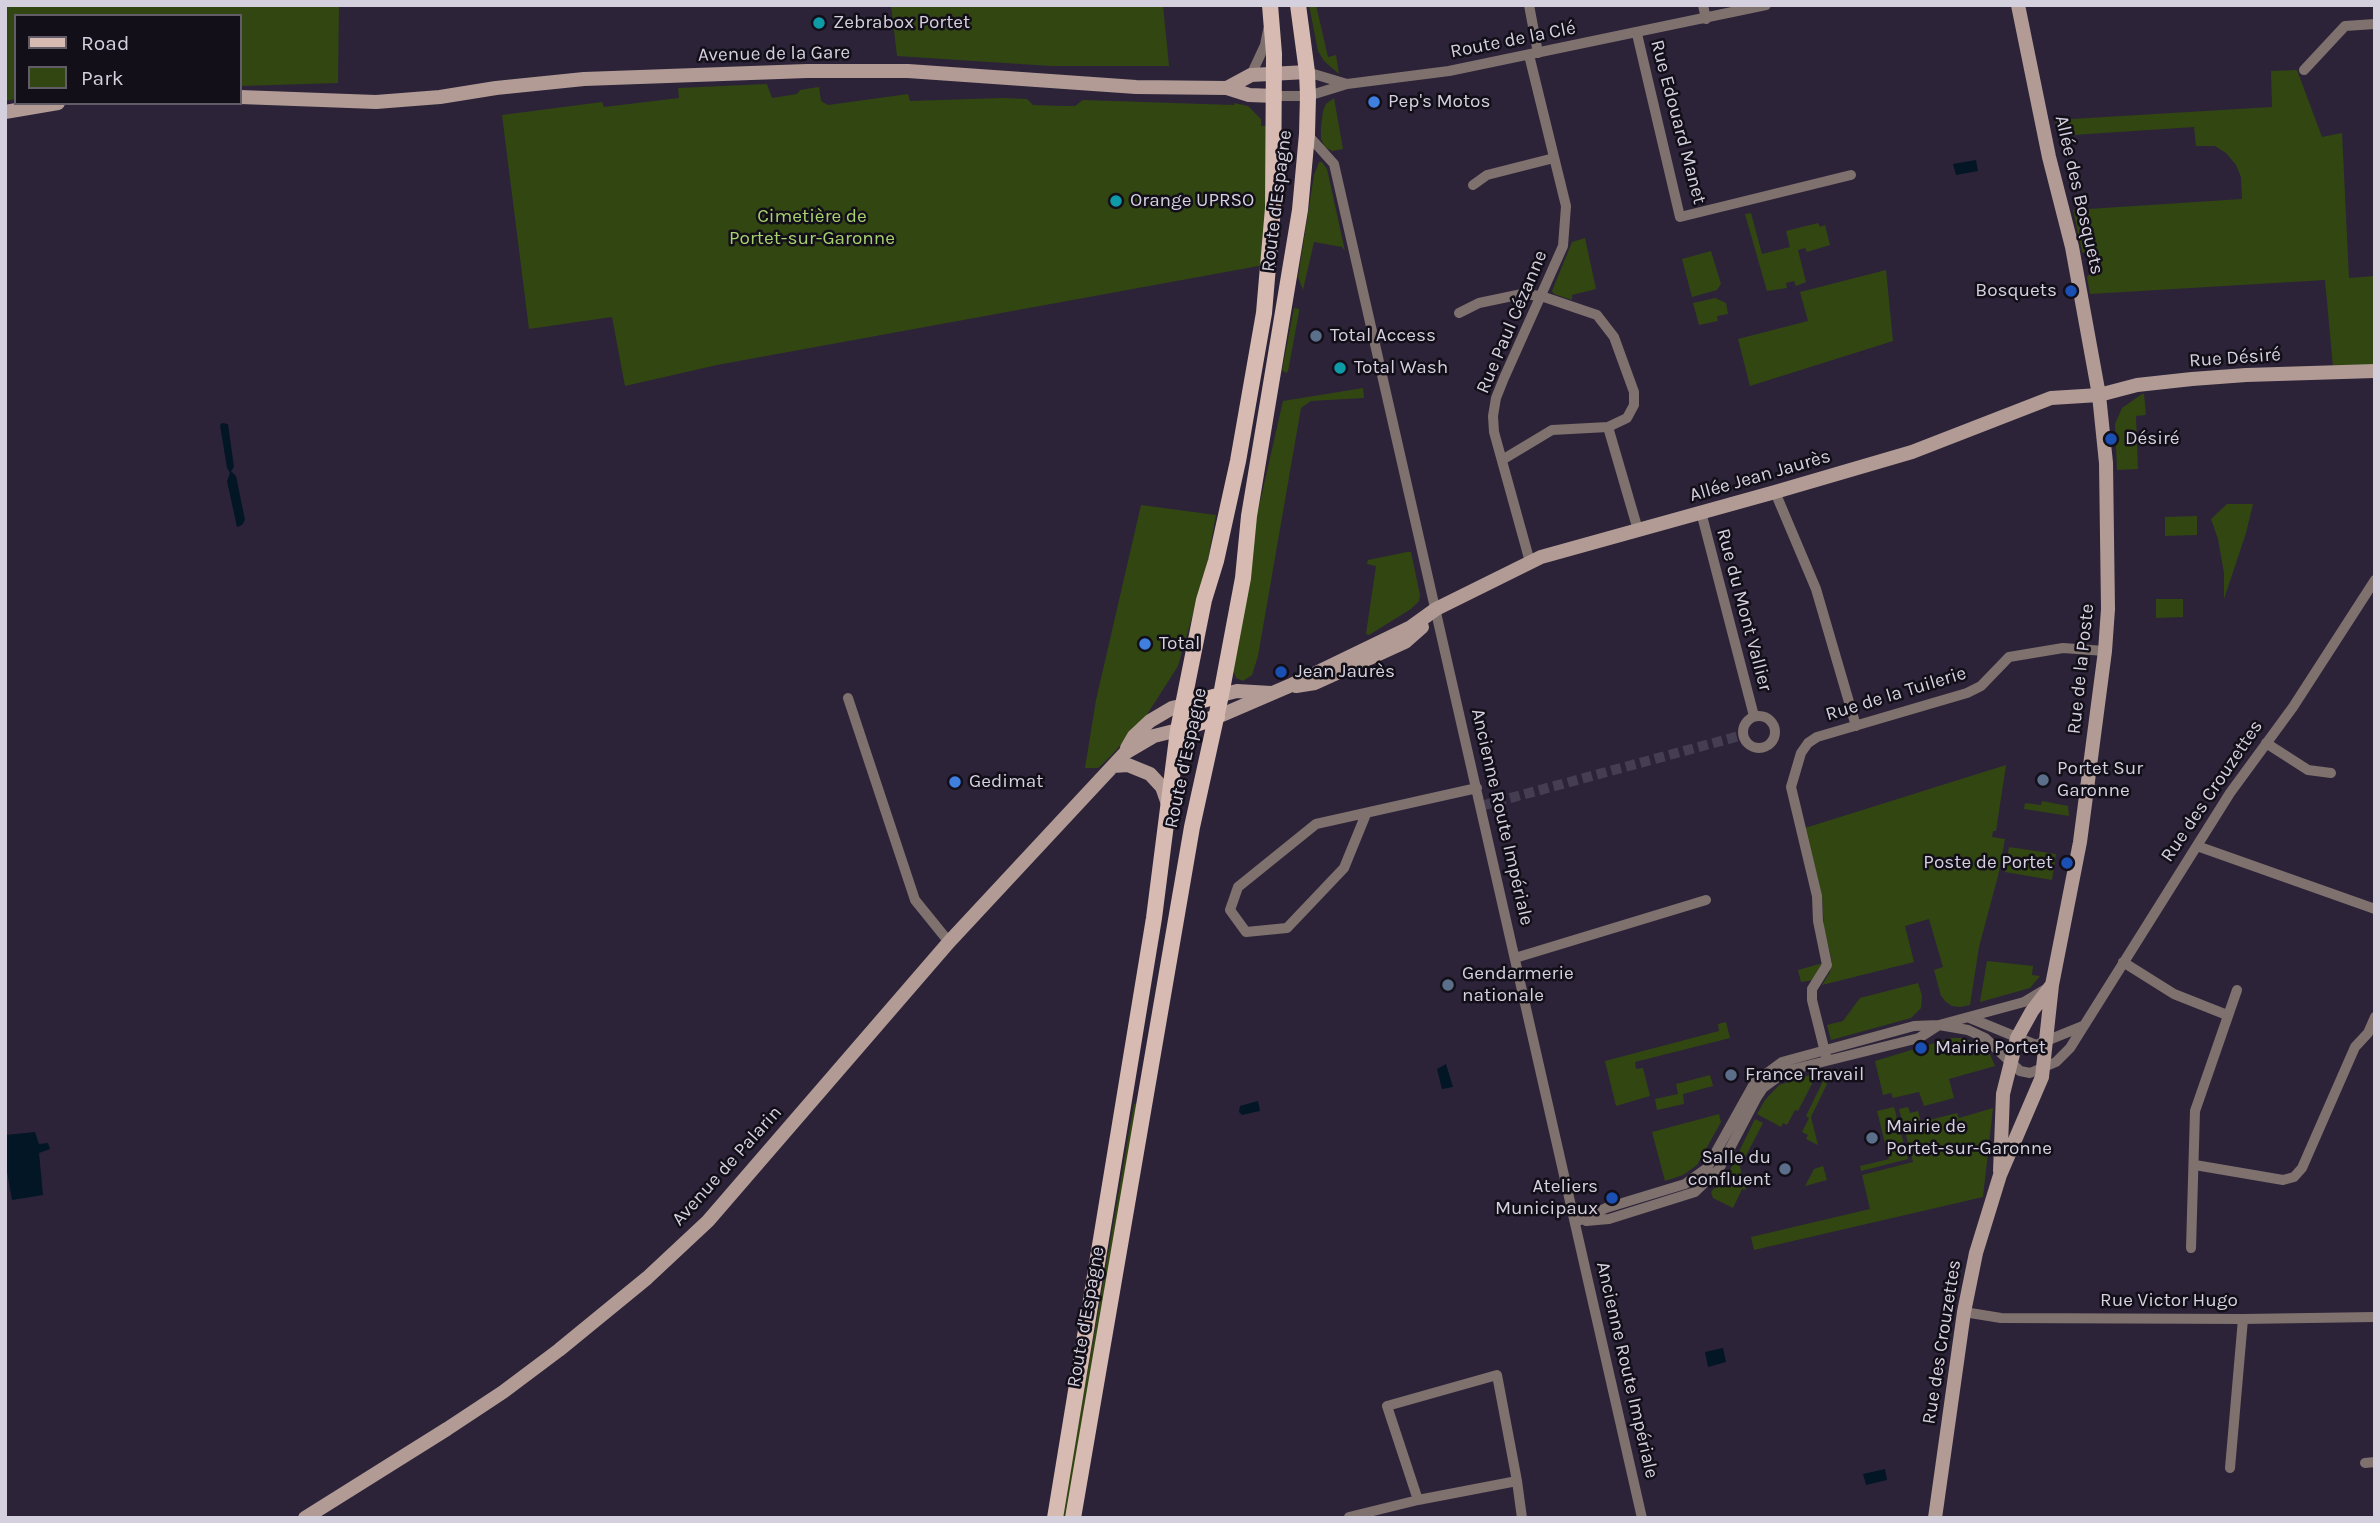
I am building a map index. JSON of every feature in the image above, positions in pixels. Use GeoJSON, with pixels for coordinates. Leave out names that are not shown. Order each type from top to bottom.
{"type":"FeatureCollection","features":[{"type":"Feature","properties":{"kind":"main road","name":"Route d'Espagne"},"geometry":{"type":"LineString","coordinates":[[1073,1518],[1192,827],[1217,717],[1243,578],[1249,516],[1300,210],[1308,101],[1298,5]]}},
{"type":"Feature","properties":{"kind":"main road","name":"Route d'Espagne"},"geometry":{"type":"LineString","coordinates":[[1055,1518],[1154,918],[1178,730],[1204,600],[1216,561],[1238,461],[1264,313],[1273,208],[1275,74],[1271,10]]}},
{"type":"Feature","properties":{"kind":"main road"},"geometry":{"type":"LineString","coordinates":[[1184,705],[1221,695]]}},
{"type":"Feature","properties":{"kind":"main road"},"geometry":{"type":"LineString","coordinates":[[1178,730],[1217,717]]}},
{"type":"Feature","properties":{"kind":"street","name":"Rue Paul Cézanne"},"geometry":{"type":"LineString","coordinates":[[1528,5],[1533,54],[1566,206],[1563,246],[1496,398],[1493,416],[1494,432],[1530,562]]}},
{"type":"Feature","properties":{"kind":"street"},"geometry":{"type":"LineString","coordinates":[[1703,5],[1706,19]]}},
{"type":"Feature","properties":{"kind":"street","name":"Route de la Clé"},"geometry":{"type":"LineString","coordinates":[[1308,101],[1347,84],[1412,77],[1637,34],[1766,5]]}},
{"type":"Feature","properties":{"kind":"street","name":"Allée des Bosquets"},"geometry":{"type":"LineString","coordinates":[[2018,5],[2049,157],[2072,247],[2099,395]]}},
{"type":"Feature","properties":{"kind":"street","name":"Route d'Espagne"},"geometry":{"type":"LineString","coordinates":[[1251,75],[1265,45],[1271,10]]}},
{"type":"Feature","properties":{"kind":"street"},"geometry":{"type":"LineString","coordinates":[[2304,70],[2345,26],[2375,24]]}},
{"type":"Feature","properties":{"kind":"street","name":"Rue Edouard Manet"},"geometry":{"type":"LineString","coordinates":[[1637,34],[1681,217],[1851,175]]}},
{"type":"Feature","properties":{"kind":"street","name":"Avenue de la Gare"},"geometry":{"type":"LineString","coordinates":[[242,97],[376,102],[584,79],[807,71],[908,71],[1136,87],[1227,88],[1251,75],[1307,72]]}},
{"type":"Feature","properties":{"kind":"street","name":"Route de la Clé"},"geometry":{"type":"LineString","coordinates":[[1307,72],[1347,84]]}},
{"type":"Feature","properties":{"kind":"street"},"geometry":{"type":"LineString","coordinates":[[1227,88],[1249,95],[1308,101]]}},
{"type":"Feature","properties":{"kind":"street"},"geometry":{"type":"LineString","coordinates":[[5,111],[45,105]]}},
{"type":"Feature","properties":{"kind":"street","name":"Ancienne Route Impériale"},"geometry":{"type":"LineString","coordinates":[[1307,134],[1334,164],[1642,1518]]}},
{"type":"Feature","properties":{"kind":"street"},"geometry":{"type":"LineString","coordinates":[[1473,185],[1487,175],[1554,158]]}},
{"type":"Feature","properties":{"kind":"street"},"geometry":{"type":"LineString","coordinates":[[1459,313],[1479,303],[1522,294],[1541,296],[1597,315],[1614,337],[1634,392],[1634,405],[1627,418],[1608,427],[1552,430],[1502,460]]}},
{"type":"Feature","properties":{"kind":"street","name":"Rue Désiré"},"geometry":{"type":"LineString","coordinates":[[2099,395],[2137,385],[2192,379],[2375,371]]}},
{"type":"Feature","properties":{"kind":"street","name":"Allée Jean Jaurès"},"geometry":{"type":"LineString","coordinates":[[1217,717],[1289,686],[1411,626],[1436,609],[1530,562],[1912,452],[2051,398],[2099,395]]}},
{"type":"Feature","properties":{"kind":"street","name":"Rue de la Poste"},"geometry":{"type":"LineString","coordinates":[[2043,1068],[2052,985],[2077,866],[2105,651],[2108,609],[2106,463],[2099,395]]}},
{"type":"Feature","properties":{"kind":"street"},"geometry":{"type":"LineString","coordinates":[[1608,427],[1637,530]]}},
{"type":"Feature","properties":{"kind":"street"},"geometry":{"type":"LineString","coordinates":[[1775,492],[1816,589],[1856,726]]}},
{"type":"Feature","properties":{"kind":"street","name":"Rue du Mont Vallier"},"geometry":{"type":"LineString","coordinates":[[1701,512],[1754,716]]}},
{"type":"Feature","properties":{"kind":"street","name":"Rue des Crouzettes"},"geometry":{"type":"LineString","coordinates":[[1935,1518],[1964,1312],[1976,1253],[2000,1175],[2042,1077],[2043,1068],[2056,1062],[2070,1048],[2230,793],[2293,707],[2375,580]]}},
{"type":"Feature","properties":{"kind":"street","name":"Rue de la Tuilerie"},"geometry":{"type":"LineString","coordinates":[[1826,1056],[1812,1000],[1812,989],[1827,965],[1818,921],[1817,896],[1792,795],[1792,779],[1801,753],[1808,743],[1817,737],[1967,693],[1981,686],[2010,657],[2063,648],[2105,651]]}},
{"type":"Feature","properties":{"kind":"street","name":"Allée Jean Jaurès"},"geometry":{"type":"LineString","coordinates":[[1221,695],[1237,691],[1272,693]]}},
{"type":"Feature","properties":{"kind":"street"},"geometry":{"type":"LineString","coordinates":[[848,698],[915,900],[950,942]]}},
{"type":"Feature","properties":{"kind":"street","name":"Avenue de Palarin"},"geometry":{"type":"LineString","coordinates":[[1125,753],[1134,736],[1150,721],[1172,708],[1184,705]]}},
{"type":"Feature","properties":{"kind":"street","name":"Avenue de Palarin"},"geometry":{"type":"LineString","coordinates":[[305,1518],[503,1392],[647,1278],[708,1221],[950,942],[1112,766],[1125,753],[1154,736],[1178,730]]}},
{"type":"Feature","properties":{"kind":"street"},"geometry":{"type":"LineString","coordinates":[[2266,743],[2308,770],[2331,773]]}},
{"type":"Feature","properties":{"kind":"street"},"geometry":{"type":"LineString","coordinates":[[1112,766],[1128,765],[1150,774],[1166,795],[1168,813]]}},
{"type":"Feature","properties":{"kind":"street"},"geometry":{"type":"LineString","coordinates":[[1366,814],[1344,869],[1287,928],[1246,932],[1230,910],[1238,887],[1316,824],[1477,788]]}},
{"type":"Feature","properties":{"kind":"street"},"geometry":{"type":"LineString","coordinates":[[2197,846],[2375,909]]}},
{"type":"Feature","properties":{"kind":"street"},"geometry":{"type":"LineString","coordinates":[[1516,958],[1706,900]]}},
{"type":"Feature","properties":{"kind":"street"},"geometry":{"type":"LineString","coordinates":[[2123,962],[2174,994],[2227,1015]]}},
{"type":"Feature","properties":{"kind":"street"},"geometry":{"type":"LineString","coordinates":[[1576,1222],[1609,1219],[1695,1192],[1719,1169],[1763,1088],[1786,1071],[1826,1056],[1919,1038],[1939,1025],[2024,1002],[2052,985]]}},
{"type":"Feature","properties":{"kind":"street","name":"Rue de la Poste"},"geometry":{"type":"LineString","coordinates":[[2011,1065],[2017,1038],[2032,1011],[2052,985]]}},
{"type":"Feature","properties":{"kind":"street"},"geometry":{"type":"LineString","coordinates":[[2191,1248],[2195,1111],[2237,990]]}},
{"type":"Feature","properties":{"kind":"street"},"geometry":{"type":"LineString","coordinates":[[1967,1017],[1980,1020],[2036,1045],[2083,1026]]}},
{"type":"Feature","properties":{"kind":"street"},"geometry":{"type":"LineString","coordinates":[[2195,1165],[2283,1180],[2294,1177],[2302,1168],[2355,1047],[2368,1033],[2375,1017]]}},
{"type":"Feature","properties":{"kind":"street"},"geometry":{"type":"LineString","coordinates":[[1939,1025],[1968,1030],[1984,1038],[2020,1071],[2030,1073],[2043,1068]]}},
{"type":"Feature","properties":{"kind":"street","name":"Rue des Crouzettes"},"geometry":{"type":"LineString","coordinates":[[2000,1175],[2003,1094],[2011,1065]]}},
{"type":"Feature","properties":{"kind":"street","name":"Rue Victor Hugo"},"geometry":{"type":"LineString","coordinates":[[1964,1312],[2001,1318],[2375,1317]]}},
{"type":"Feature","properties":{"kind":"street"},"geometry":{"type":"LineString","coordinates":[[2230,1468],[2243,1319]]}},
{"type":"Feature","properties":{"kind":"street"},"geometry":{"type":"LineString","coordinates":[[1418,1500],[1388,1406],[1497,1375],[1522,1518]]}},
{"type":"Feature","properties":{"kind":"street"},"geometry":{"type":"LineString","coordinates":[[1349,1517],[1418,1500],[1517,1481]]}},
{"type":"Feature","properties":{"kind":"green space"},"geometry":{"type":"Polygon","coordinates":[[[5,5],[339,5],[338,83],[242,86],[242,14],[14,14],[14,99],[5,101],[5,5]]]}},
{"type":"Feature","properties":{"kind":"green space"},"geometry":{"type":"Polygon","coordinates":[[[891,5],[1163,5],[1169,66],[1051,66],[897,56],[891,5]]]}},
{"type":"Feature","properties":{"kind":"green space"},"geometry":{"type":"Polygon","coordinates":[[[1309,5],[1316,5],[1328,57],[1336,55],[1339,74],[1324,61],[1318,51],[1309,5]]]}},
{"type":"Feature","properties":{"kind":"green space"},"geometry":{"type":"Polygon","coordinates":[[[2297,70],[2322,137],[2342,133],[2349,278],[2375,276],[2375,365],[2333,367],[2325,280],[2090,294],[2087,277],[2097,267],[2095,258],[2082,252],[2073,210],[2242,199],[2241,177],[2236,165],[2226,153],[2215,146],[2196,146],[2194,127],[2058,136],[2055,120],[2272,107],[2271,71],[2297,70]]]}},
{"type":"Feature","properties":{"kind":"green space","name":"Cimetière de Portet-sur-Garonne"},"geometry":{"type":"Polygon","coordinates":[[[767,84],[772,98],[819,87],[821,101],[828,105],[908,94],[910,101],[1003,98],[1027,99],[1033,105],[1063,106],[1075,106],[1083,100],[1234,103],[1248,106],[1261,119],[1261,126],[1269,126],[1264,265],[717,365],[625,386],[612,317],[529,329],[502,115],[602,102],[604,107],[679,98],[678,88],[767,84]]]}},
{"type":"Feature","properties":{"kind":"green space"},"geometry":{"type":"Polygon","coordinates":[[[1334,98],[1343,149],[1332,151],[1325,147],[1321,139],[1321,128],[1326,104],[1334,98]]]}},
{"type":"Feature","properties":{"kind":"green space"},"geometry":{"type":"Polygon","coordinates":[[[1319,162],[1327,169],[1345,251],[1342,247],[1314,242],[1303,290],[1298,277],[1314,175],[1319,162]]]}},
{"type":"Feature","properties":{"kind":"green space"},"geometry":{"type":"Polygon","coordinates":[[[1751,213],[1762,254],[1790,247],[1786,231],[1818,223],[1820,227],[1825,225],[1830,245],[1807,252],[1805,248],[1798,250],[1806,282],[1796,286],[1794,281],[1786,283],[1787,288],[1767,291],[1745,214],[1751,213]]]}},
{"type":"Feature","properties":{"kind":"green space"},"geometry":{"type":"Polygon","coordinates":[[[1585,238],[1596,289],[1572,295],[1572,300],[1554,294],[1552,291],[1572,242],[1585,238]]]}},
{"type":"Feature","properties":{"kind":"green space"},"geometry":{"type":"Polygon","coordinates":[[[1711,251],[1721,284],[1717,290],[1692,297],[1682,259],[1711,251]]]}},
{"type":"Feature","properties":{"kind":"green space"},"geometry":{"type":"Polygon","coordinates":[[[1886,270],[1893,341],[1750,386],[1738,339],[1808,321],[1800,292],[1886,270]]]}},
{"type":"Feature","properties":{"kind":"green space"},"geometry":{"type":"Polygon","coordinates":[[[1715,298],[1726,303],[1728,314],[1717,316],[1718,321],[1699,325],[1693,303],[1715,298]]]}},
{"type":"Feature","properties":{"kind":"green space"},"geometry":{"type":"Polygon","coordinates":[[[1294,308],[1299,309],[1299,312],[1286,373],[1282,370],[1294,308]]]}},
{"type":"Feature","properties":{"kind":"green space"},"geometry":{"type":"Polygon","coordinates":[[[1363,388],[1364,398],[1311,401],[1301,408],[1258,656],[1252,675],[1243,681],[1236,678],[1233,670],[1254,528],[1283,401],[1363,388]]]}},
{"type":"Feature","properties":{"kind":"green space"},"geometry":{"type":"Polygon","coordinates":[[[2142,394],[2146,415],[2136,416],[2138,469],[2117,470],[2115,424],[2122,408],[2142,394]]]}},
{"type":"Feature","properties":{"kind":"green space"},"geometry":{"type":"Polygon","coordinates":[[[2227,504],[2253,504],[2224,599],[2224,573],[2218,539],[2211,519],[2227,504]]]}},
{"type":"Feature","properties":{"kind":"green space"},"geometry":{"type":"Polygon","coordinates":[[[1141,505],[1216,515],[1207,565],[1178,666],[1148,713],[1111,756],[1098,768],[1085,768],[1096,700],[1141,505]]]}},
{"type":"Feature","properties":{"kind":"green space"},"geometry":{"type":"Polygon","coordinates":[[[2197,516],[2197,535],[2165,536],[2165,517],[2197,516]]]}},
{"type":"Feature","properties":{"kind":"green space"},"geometry":{"type":"Polygon","coordinates":[[[1411,552],[1419,601],[1411,609],[1369,635],[1366,634],[1376,566],[1367,564],[1368,560],[1411,552]]]}},
{"type":"Feature","properties":{"kind":"green space"},"geometry":{"type":"Polygon","coordinates":[[[2156,599],[2183,599],[2183,617],[2156,618],[2156,599]]]}},
{"type":"Feature","properties":{"kind":"green space"},"geometry":{"type":"Polygon","coordinates":[[[2006,765],[1996,831],[1993,831],[1992,837],[2005,839],[1979,947],[1970,1005],[1952,1006],[1941,996],[1934,970],[1943,967],[1929,919],[1905,926],[1914,962],[1822,985],[1830,972],[1832,962],[1824,927],[1822,896],[1805,828],[2006,765]]]}},
{"type":"Feature","properties":{"kind":"green space"},"geometry":{"type":"Polygon","coordinates":[[[2042,801],[2068,806],[2069,816],[2024,809],[2025,803],[2041,805],[2042,801]]]}},
{"type":"Feature","properties":{"kind":"green space"},"geometry":{"type":"Polygon","coordinates":[[[2009,847],[2056,854],[2052,880],[2005,872],[2009,847]]]}},
{"type":"Feature","properties":{"kind":"green space"},"geometry":{"type":"Polygon","coordinates":[[[1987,961],[2033,966],[2032,975],[2040,976],[2030,988],[1980,1002],[1987,961]]]}},
{"type":"Feature","properties":{"kind":"green space"},"geometry":{"type":"Polygon","coordinates":[[[1823,963],[1813,980],[1801,982],[1798,970],[1823,963]]]}},
{"type":"Feature","properties":{"kind":"green space"},"geometry":{"type":"Polygon","coordinates":[[[1918,983],[1922,996],[1921,1008],[1911,1018],[1831,1040],[1827,1025],[1843,1021],[1860,998],[1918,983]]]}},
{"type":"Feature","properties":{"kind":"green space"},"geometry":{"type":"Polygon","coordinates":[[[1726,1022],[1730,1038],[1635,1062],[1636,1069],[1643,1068],[1650,1096],[1616,1106],[1605,1061],[1719,1031],[1718,1024],[1726,1022]]]}},
{"type":"Feature","properties":{"kind":"green space"},"geometry":{"type":"Polygon","coordinates":[[[1951,1038],[1961,1038],[1982,1045],[1989,1052],[1995,1066],[1949,1079],[1954,1098],[1924,1106],[1919,1092],[1893,1098],[1891,1093],[1883,1095],[1875,1061],[1951,1038]]]}},
{"type":"Feature","properties":{"kind":"green space"},"geometry":{"type":"Polygon","coordinates":[[[1813,1074],[1814,1080],[1798,1111],[1795,1110],[1787,1125],[1783,1123],[1781,1127],[1757,1114],[1779,1085],[1813,1074]]]}},
{"type":"Feature","properties":{"kind":"green space"},"geometry":{"type":"Polygon","coordinates":[[[1710,1075],[1713,1086],[1683,1094],[1684,1104],[1657,1110],[1655,1099],[1678,1094],[1676,1084],[1710,1075]]]}},
{"type":"Feature","properties":{"kind":"green space"},"geometry":{"type":"Polygon","coordinates":[[[1825,1077],[1827,1084],[1811,1117],[1818,1145],[1806,1139],[1808,1135],[1802,1132],[1809,1118],[1806,1116],[1825,1077]]]}},
{"type":"Feature","properties":{"kind":"green space"},"geometry":{"type":"Polygon","coordinates":[[[1138,1103],[1067,1518],[1062,1518],[1134,1104],[1138,1103]]]}},
{"type":"Feature","properties":{"kind":"green space"},"geometry":{"type":"Polygon","coordinates":[[[1894,1107],[1908,1159],[1861,1171],[1860,1166],[1889,1159],[1877,1111],[1894,1107]]]}},
{"type":"Feature","properties":{"kind":"green space"},"geometry":{"type":"Polygon","coordinates":[[[1908,1107],[1910,1113],[1918,1111],[1921,1122],[1957,1113],[1959,1118],[1993,1108],[1983,1197],[1754,1250],[1751,1237],[1870,1209],[1862,1175],[1913,1162],[1899,1109],[1908,1107]]]}},
{"type":"Feature","properties":{"kind":"green space"},"geometry":{"type":"Polygon","coordinates":[[[1719,1114],[1721,1122],[1697,1165],[1683,1175],[1665,1181],[1652,1132],[1719,1114]]]}},
{"type":"Feature","properties":{"kind":"green space"},"geometry":{"type":"Polygon","coordinates":[[[1755,1119],[1763,1123],[1740,1167],[1746,1190],[1742,1189],[1733,1208],[1713,1198],[1711,1192],[1730,1170],[1755,1119]]]}},
{"type":"Feature","properties":{"kind":"green space"},"geometry":{"type":"Polygon","coordinates":[[[1823,1166],[1827,1180],[1805,1186],[1814,1169],[1823,1166]]]}},
{"type":"Feature","properties":{"kind":"water"},"geometry":{"type":"Polygon","coordinates":[[[1976,160],[1978,171],[1956,175],[1953,164],[1976,160]]]}},
{"type":"Feature","properties":{"kind":"water"},"geometry":{"type":"Polygon","coordinates":[[[228,424],[234,467],[231,471],[236,476],[245,520],[237,527],[227,481],[230,473],[220,425],[228,424]]]}},
{"type":"Feature","properties":{"kind":"water"},"geometry":{"type":"Polygon","coordinates":[[[1446,1064],[1453,1087],[1442,1089],[1437,1069],[1446,1064]]]}},
{"type":"Feature","properties":{"kind":"water"},"geometry":{"type":"Polygon","coordinates":[[[1258,1101],[1260,1111],[1242,1115],[1239,1112],[1240,1106],[1258,1101]]]}},
{"type":"Feature","properties":{"kind":"water"},"geometry":{"type":"Polygon","coordinates":[[[35,1132],[39,1144],[48,1143],[50,1149],[39,1153],[43,1195],[12,1200],[5,1160],[5,1135],[35,1132]]]}},
{"type":"Feature","properties":{"kind":"water"},"geometry":{"type":"Polygon","coordinates":[[[1723,1348],[1726,1362],[1708,1367],[1705,1352],[1723,1348]]]}},
{"type":"Feature","properties":{"kind":"water"},"geometry":{"type":"Polygon","coordinates":[[[1885,1469],[1887,1480],[1866,1485],[1863,1474],[1885,1469]]]}},
{"type":"Feature","properties":{"kind":"tunnel"},"geometry":{"type":"LineString","coordinates":[[1481,806],[1743,735]]}},
{"type":"Feature","properties":{"kind":"place","name":"Zebrabox Portet"},"geometry":{"type":"Point","coordinates":[819,23]}},
{"type":"Feature","properties":{"kind":"place","name":"Pep's Motos"},"geometry":{"type":"Point","coordinates":[1374,102]}},
{"type":"Feature","properties":{"kind":"place","name":"Orange UPRSO"},"geometry":{"type":"Point","coordinates":[1116,201]}},
{"type":"Feature","properties":{"kind":"place","name":"Bosquets"},"geometry":{"type":"Point","coordinates":[2071,291]}},
{"type":"Feature","properties":{"kind":"place","name":"Total Access"},"geometry":{"type":"Point","coordinates":[1316,336]}},
{"type":"Feature","properties":{"kind":"place","name":"Total Wash"},"geometry":{"type":"Point","coordinates":[1340,368]}},
{"type":"Feature","properties":{"kind":"place","name":"Désiré"},"geometry":{"type":"Point","coordinates":[2111,439]}},
{"type":"Feature","properties":{"kind":"place","name":"Total"},"geometry":{"type":"Point","coordinates":[1145,644]}},
{"type":"Feature","properties":{"kind":"place","name":"Jean Jaurès"},"geometry":{"type":"Point","coordinates":[1281,672]}},
{"type":"Feature","properties":{"kind":"place","name":"Portet Sur Garonne"},"geometry":{"type":"Point","coordinates":[2043,780]}},
{"type":"Feature","properties":{"kind":"place","name":"Gedimat"},"geometry":{"type":"Point","coordinates":[955,782]}},
{"type":"Feature","properties":{"kind":"place","name":"Poste de Portet"},"geometry":{"type":"Point","coordinates":[2067,863]}},
{"type":"Feature","properties":{"kind":"place","name":"Gendarmerie nationale"},"geometry":{"type":"Point","coordinates":[1448,985]}},
{"type":"Feature","properties":{"kind":"place","name":"Mairie Portet"},"geometry":{"type":"Point","coordinates":[1921,1048]}},
{"type":"Feature","properties":{"kind":"place","name":"France Travail"},"geometry":{"type":"Point","coordinates":[1731,1075]}},
{"type":"Feature","properties":{"kind":"place","name":"Mairie de Portet-sur-Garonne"},"geometry":{"type":"Point","coordinates":[1872,1138]}},
{"type":"Feature","properties":{"kind":"place","name":"Salle du confluent"},"geometry":{"type":"Point","coordinates":[1785,1169]}},
{"type":"Feature","properties":{"kind":"place","name":"Ateliers Municipaux"},"geometry":{"type":"Point","coordinates":[1612,1198]}}]}
